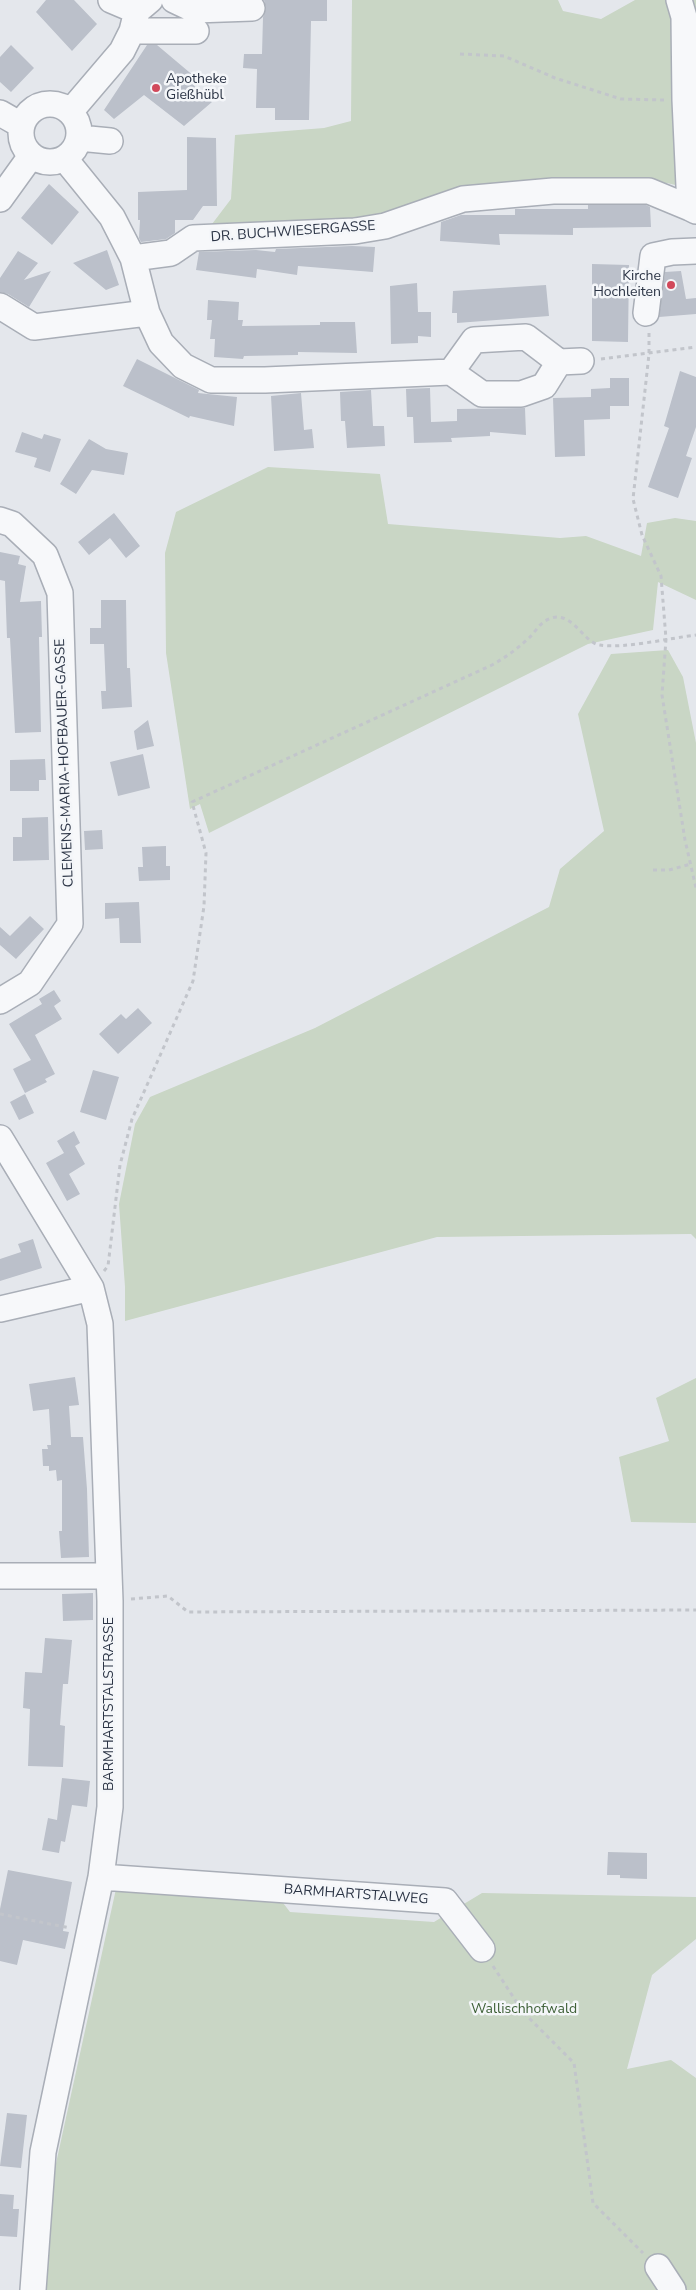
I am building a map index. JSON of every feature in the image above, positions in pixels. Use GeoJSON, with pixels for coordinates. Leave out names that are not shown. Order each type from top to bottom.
{"type":"FeatureCollection","features":[{"type":"Feature","properties":{"kind":"street"},"geometry":{"type":"LineString","coordinates":[[111,0],[140,14],[196,31]]}},
{"type":"Feature","properties":{"kind":"street"},"geometry":{"type":"LineString","coordinates":[[174,0],[195,10],[252,8]]}},
{"type":"Feature","properties":{"kind":"street"},"geometry":{"type":"LineString","coordinates":[[679,0],[684,17],[685,100],[693,210]]}},
{"type":"Feature","properties":{"kind":"street"},"geometry":{"type":"LineString","coordinates":[[70,112],[122,51],[140,14]]}},
{"type":"Feature","properties":{"kind":"street"},"geometry":{"type":"LineString","coordinates":[[52,104],[62,106],[70,112],[76,120],[79,138],[76,146],[64,159],[48,163],[32,156],[22,142],[21,125],[29,112],[42,105],[52,104]]}},
{"type":"Feature","properties":{"kind":"street"},"geometry":{"type":"LineString","coordinates":[[0,113],[21,125]]}},
{"type":"Feature","properties":{"kind":"street"},"geometry":{"type":"LineString","coordinates":[[79,138],[110,141]]}},
{"type":"Feature","properties":{"kind":"street"},"geometry":{"type":"LineString","coordinates":[[0,199],[32,156]]}},
{"type":"Feature","properties":{"kind":"street"},"geometry":{"type":"LineString","coordinates":[[64,159],[112,217],[133,258],[147,313],[161,344],[183,366],[211,380],[265,380],[451,372],[482,394],[521,394],[544,386],[570,361],[526,337],[474,340],[451,372]]}},
{"type":"Feature","properties":{"kind":"street","name":"DR. BUCHWIESERGASSE"},"geometry":{"type":"LineString","coordinates":[[133,258],[171,253],[193,238],[355,231],[385,226],[463,199],[553,191],[649,191],[693,210]]}},
{"type":"Feature","properties":{"kind":"street"},"geometry":{"type":"LineString","coordinates":[[646,313],[653,256],[672,252],[696,252]]}},
{"type":"Feature","properties":{"kind":"street"},"geometry":{"type":"LineString","coordinates":[[0,306],[34,327],[147,313]]}},
{"type":"Feature","properties":{"kind":"street","name":"CLEMENS-MARIA-HOFBAUER-GASSE"},"geometry":{"type":"LineString","coordinates":[[0,520],[12,524],[45,555],[60,593],[70,924],[30,983],[0,1001]]}},
{"type":"Feature","properties":{"kind":"street","name":"BARMHARTSTALSTRASSE"},"geometry":{"type":"LineString","coordinates":[[0,1138],[91,1288],[100,1324],[110,1601],[110,1807],[101,1877],[44,2152],[33,2290]]}},
{"type":"Feature","properties":{"kind":"street"},"geometry":{"type":"LineString","coordinates":[[0,1309],[91,1288]]}},
{"type":"Feature","properties":{"kind":"street"},"geometry":{"type":"LineString","coordinates":[[0,1576],[109,1576]]}},
{"type":"Feature","properties":{"kind":"street","name":"BARMHARTSTALWEG"},"geometry":{"type":"LineString","coordinates":[[101,1877],[444,1901],[482,1949]]}},
{"type":"Feature","properties":{"kind":"street"},"geometry":{"type":"LineString","coordinates":[[658,2268],[673,2290]]}},
{"type":"Feature","properties":{"kind":"path"},"geometry":{"type":"LineString","coordinates":[[460,54],[504,56],[555,78],[621,99],[685,100]]}},
{"type":"Feature","properties":{"kind":"path"},"geometry":{"type":"LineString","coordinates":[[650,344],[633,499],[642,535],[661,576],[666,639],[662,695],[696,888]]}},
{"type":"Feature","properties":{"kind":"path"},"geometry":{"type":"LineString","coordinates":[[570,361],[649,354],[696,347]]}},
{"type":"Feature","properties":{"kind":"path"},"geometry":{"type":"LineString","coordinates":[[91,1288],[108,1266],[120,1165],[132,1119],[193,981],[204,906],[206,853],[192,802],[492,665],[512,653],[545,621],[558,618],[574,623],[586,637],[599,645],[622,645],[696,636]]}},
{"type":"Feature","properties":{"kind":"path"},"geometry":{"type":"LineString","coordinates":[[653,870],[669,870],[691,864]]}},
{"type":"Feature","properties":{"kind":"path"},"geometry":{"type":"LineString","coordinates":[[110,1601],[168,1596],[188,1612],[696,1610]]}},
{"type":"Feature","properties":{"kind":"path"},"geometry":{"type":"LineString","coordinates":[[0,1914],[74,1928]]}},
{"type":"Feature","properties":{"kind":"path"},"geometry":{"type":"LineString","coordinates":[[482,1949],[524,2012],[574,2063],[593,2203],[658,2268]]}},
{"type":"Feature","properties":{"kind":"green space"},"geometry":{"type":"Polygon","coordinates":[[[352,0],[558,0],[563,11],[601,19],[635,0],[696,0],[696,190],[667,183],[469,193],[368,222],[209,228],[231,199],[235,135],[324,128],[351,121],[352,0]]]}},
{"type":"Feature","properties":{"kind":"green space"},"geometry":{"type":"Polygon","coordinates":[[[268,467],[380,474],[388,524],[560,538],[586,536],[641,556],[647,523],[675,518],[696,521],[696,600],[658,582],[653,630],[588,644],[209,833],[200,804],[190,809],[166,653],[165,553],[176,512],[268,467]]]}},
{"type":"Feature","properties":{"kind":"green space"},"geometry":{"type":"Polygon","coordinates":[[[668,650],[683,677],[696,743],[696,1239],[691,1234],[437,1237],[125,1321],[125,1287],[119,1204],[135,1124],[150,1097],[315,1028],[549,907],[560,869],[604,831],[578,714],[611,654],[668,650]]]}},
{"type":"Feature","properties":{"kind":"green space"},"geometry":{"type":"Polygon","coordinates":[[[696,1378],[696,1523],[631,1522],[619,1457],[669,1441],[656,1398],[696,1378]]]}},
{"type":"Feature","properties":{"kind":"green space","name":"Wallischhofwald"},"geometry":{"type":"Polygon","coordinates":[[[121,1866],[264,1878],[290,1912],[434,1922],[482,1893],[696,1897],[696,1939],[652,1975],[627,2069],[671,2060],[696,2078],[696,2290],[43,2290],[55,2168],[121,1866]]]}},
{"type":"Feature","properties":{"kind":"building"},"geometry":{"type":"Polygon","coordinates":[[[46,0],[74,0],[97,24],[72,51],[36,12],[46,0]]]}},
{"type":"Feature","properties":{"kind":"building"},"geometry":{"type":"Polygon","coordinates":[[[264,0],[327,0],[327,21],[311,21],[309,120],[275,120],[275,108],[256,108],[257,69],[243,68],[244,54],[262,54],[263,17],[266,8],[264,0]]]}},
{"type":"Feature","properties":{"kind":"building"},"geometry":{"type":"Polygon","coordinates":[[[11,45],[34,68],[11,92],[0,82],[0,57],[11,45]]]}},
{"type":"Feature","properties":{"kind":"building"},"geometry":{"type":"Polygon","coordinates":[[[147,45],[157,45],[195,77],[190,82],[212,102],[184,126],[144,95],[114,119],[104,110],[147,45]]]}},
{"type":"Feature","properties":{"kind":"building"},"geometry":{"type":"Polygon","coordinates":[[[187,137],[216,138],[217,206],[203,206],[193,220],[175,220],[175,233],[166,239],[141,242],[139,238],[138,192],[187,190],[187,137]]]}},
{"type":"Feature","properties":{"kind":"building"},"geometry":{"type":"Polygon","coordinates":[[[49,184],[79,212],[52,245],[21,218],[49,184]]]}},
{"type":"Feature","properties":{"kind":"building"},"geometry":{"type":"Polygon","coordinates":[[[588,205],[646,205],[650,207],[651,227],[573,228],[573,235],[499,234],[500,245],[440,241],[441,222],[461,215],[515,215],[515,209],[588,209],[588,205]]]}},
{"type":"Feature","properties":{"kind":"building"},"geometry":{"type":"Polygon","coordinates":[[[375,247],[373,272],[298,266],[297,275],[257,269],[256,278],[196,270],[199,252],[256,250],[275,252],[276,249],[375,247]]]}},
{"type":"Feature","properties":{"kind":"building"},"geometry":{"type":"Polygon","coordinates":[[[107,250],[119,285],[106,290],[73,263],[107,250]]]}},
{"type":"Feature","properties":{"kind":"building"},"geometry":{"type":"Polygon","coordinates":[[[18,251],[38,263],[24,280],[51,271],[29,307],[8,294],[0,292],[0,278],[18,251]]]}},
{"type":"Feature","properties":{"kind":"building"},"geometry":{"type":"Polygon","coordinates":[[[592,264],[629,265],[628,342],[592,341],[592,264]]]}},
{"type":"Feature","properties":{"kind":"building","name":"Kirche Hochleiten"},"geometry":{"type":"Polygon","coordinates":[[[681,271],[686,299],[696,298],[696,314],[659,317],[665,272],[681,271]]]}},
{"type":"Feature","properties":{"kind":"building"},"geometry":{"type":"Polygon","coordinates":[[[417,283],[418,312],[431,312],[431,337],[418,336],[418,343],[391,344],[390,286],[417,283]]]}},
{"type":"Feature","properties":{"kind":"building"},"geometry":{"type":"Polygon","coordinates":[[[546,285],[549,316],[457,323],[457,313],[452,313],[453,291],[546,285]]]}},
{"type":"Feature","properties":{"kind":"building"},"geometry":{"type":"Polygon","coordinates":[[[208,300],[239,302],[238,320],[243,320],[242,326],[320,325],[320,322],[355,322],[357,353],[298,352],[298,355],[244,356],[243,359],[214,357],[215,339],[210,339],[212,320],[207,320],[208,300]]]}},
{"type":"Feature","properties":{"kind":"building"},"geometry":{"type":"Polygon","coordinates":[[[137,359],[199,390],[198,393],[237,397],[234,426],[190,416],[189,418],[123,386],[137,359]]]}},
{"type":"Feature","properties":{"kind":"building"},"geometry":{"type":"Polygon","coordinates":[[[680,371],[696,377],[696,427],[686,456],[692,458],[678,498],[648,487],[669,428],[664,426],[680,371]]]}},
{"type":"Feature","properties":{"kind":"building"},"geometry":{"type":"Polygon","coordinates":[[[610,378],[629,378],[629,406],[610,406],[610,419],[584,420],[585,456],[555,457],[553,398],[591,397],[591,389],[610,388],[610,378]]]}},
{"type":"Feature","properties":{"kind":"building"},"geometry":{"type":"Polygon","coordinates":[[[430,388],[431,422],[457,421],[457,409],[525,408],[526,435],[490,432],[490,436],[451,438],[452,442],[414,443],[413,417],[407,417],[406,389],[430,388]]]}},
{"type":"Feature","properties":{"kind":"building"},"geometry":{"type":"Polygon","coordinates":[[[371,390],[373,426],[384,426],[385,446],[347,448],[345,421],[341,421],[340,392],[371,390]]]}},
{"type":"Feature","properties":{"kind":"building"},"geometry":{"type":"Polygon","coordinates":[[[301,393],[304,430],[312,429],[314,448],[274,451],[271,396],[301,393]]]}},
{"type":"Feature","properties":{"kind":"building"},"geometry":{"type":"Polygon","coordinates":[[[22,432],[42,439],[44,434],[61,439],[50,472],[34,467],[37,458],[15,452],[22,432]]]}},
{"type":"Feature","properties":{"kind":"building"},"geometry":{"type":"Polygon","coordinates":[[[89,439],[106,449],[128,453],[124,475],[92,470],[76,494],[60,484],[89,439]]]}},
{"type":"Feature","properties":{"kind":"building"},"geometry":{"type":"Polygon","coordinates":[[[114,513],[140,546],[126,558],[110,538],[89,555],[78,542],[114,513]]]}},
{"type":"Feature","properties":{"kind":"building"},"geometry":{"type":"Polygon","coordinates":[[[0,552],[20,556],[18,564],[26,566],[20,602],[41,601],[42,637],[39,637],[41,732],[15,733],[10,638],[7,638],[5,581],[0,580],[0,552]]]}},
{"type":"Feature","properties":{"kind":"building"},"geometry":{"type":"Polygon","coordinates":[[[101,600],[126,600],[127,668],[130,668],[132,707],[102,709],[101,691],[106,691],[104,644],[90,644],[90,628],[101,628],[101,600]]]}},
{"type":"Feature","properties":{"kind":"building"},"geometry":{"type":"Polygon","coordinates":[[[148,720],[154,746],[137,750],[134,731],[148,720]]]}},
{"type":"Feature","properties":{"kind":"building"},"geometry":{"type":"Polygon","coordinates":[[[143,754],[150,788],[118,796],[110,762],[143,754]]]}},
{"type":"Feature","properties":{"kind":"building"},"geometry":{"type":"Polygon","coordinates":[[[45,759],[46,780],[39,780],[39,791],[10,791],[10,760],[45,759]]]}},
{"type":"Feature","properties":{"kind":"building"},"geometry":{"type":"Polygon","coordinates":[[[48,817],[49,860],[13,861],[13,837],[22,837],[22,818],[48,817]]]}},
{"type":"Feature","properties":{"kind":"building"},"geometry":{"type":"Polygon","coordinates":[[[102,830],[103,849],[85,850],[84,831],[102,830]]]}},
{"type":"Feature","properties":{"kind":"building"},"geometry":{"type":"Polygon","coordinates":[[[166,846],[166,866],[170,866],[170,880],[139,881],[138,867],[143,867],[142,847],[166,846]]]}},
{"type":"Feature","properties":{"kind":"building"},"geometry":{"type":"Polygon","coordinates":[[[139,902],[141,943],[120,943],[119,918],[105,919],[105,903],[139,902]]]}},
{"type":"Feature","properties":{"kind":"building"},"geometry":{"type":"Polygon","coordinates":[[[30,916],[44,929],[16,959],[0,945],[0,927],[10,936],[30,916]]]}},
{"type":"Feature","properties":{"kind":"building"},"geometry":{"type":"Polygon","coordinates":[[[54,990],[61,1001],[54,1006],[62,1019],[35,1035],[55,1074],[45,1079],[47,1082],[25,1093],[13,1069],[31,1060],[9,1024],[42,1004],[39,999],[54,990]]]}},
{"type":"Feature","properties":{"kind":"building"},"geometry":{"type":"Polygon","coordinates":[[[138,1008],[152,1023],[118,1054],[99,1034],[121,1014],[126,1019],[138,1008]]]}},
{"type":"Feature","properties":{"kind":"building"},"geometry":{"type":"Polygon","coordinates":[[[93,1070],[119,1077],[106,1120],[80,1112],[93,1070]]]}},
{"type":"Feature","properties":{"kind":"building"},"geometry":{"type":"Polygon","coordinates":[[[25,1094],[34,1113],[19,1120],[10,1102],[25,1094]]]}},
{"type":"Feature","properties":{"kind":"building"},"geometry":{"type":"Polygon","coordinates":[[[74,1131],[80,1143],[75,1146],[85,1164],[69,1174],[80,1194],[67,1201],[46,1163],[64,1153],[57,1141],[74,1131]]]}},
{"type":"Feature","properties":{"kind":"building"},"geometry":{"type":"Polygon","coordinates":[[[33,1239],[42,1268],[0,1281],[0,1259],[21,1252],[18,1244],[33,1239]]]}},
{"type":"Feature","properties":{"kind":"building"},"geometry":{"type":"Polygon","coordinates":[[[75,1377],[79,1405],[69,1406],[71,1437],[83,1437],[89,1557],[61,1558],[59,1531],[62,1531],[62,1480],[57,1481],[56,1470],[49,1471],[49,1466],[43,1466],[42,1449],[48,1449],[47,1445],[51,1445],[49,1409],[33,1411],[29,1384],[75,1377]]]}},
{"type":"Feature","properties":{"kind":"building"},"geometry":{"type":"Polygon","coordinates":[[[93,1593],[93,1620],[63,1621],[62,1594],[93,1593]]]}},
{"type":"Feature","properties":{"kind":"building"},"geometry":{"type":"Polygon","coordinates":[[[45,1638],[72,1640],[68,1684],[63,1684],[60,1725],[65,1726],[63,1767],[28,1766],[30,1709],[23,1708],[25,1672],[42,1673],[45,1638]]]}},
{"type":"Feature","properties":{"kind":"building"},"geometry":{"type":"Polygon","coordinates":[[[62,1778],[90,1781],[87,1807],[72,1805],[65,1842],[61,1841],[59,1853],[42,1850],[48,1818],[57,1820],[62,1778]]]}},
{"type":"Feature","properties":{"kind":"building"},"geometry":{"type":"Polygon","coordinates":[[[608,1852],[647,1853],[647,1879],[620,1878],[620,1875],[607,1875],[608,1852]]]}},
{"type":"Feature","properties":{"kind":"building"},"geometry":{"type":"Polygon","coordinates":[[[8,1870],[72,1882],[63,1931],[69,1932],[65,1949],[23,1940],[17,1965],[0,1961],[0,1909],[8,1870]]]}},
{"type":"Feature","properties":{"kind":"building"},"geometry":{"type":"Polygon","coordinates":[[[7,2113],[27,2115],[21,2168],[0,2166],[7,2113]]]}},
{"type":"Feature","properties":{"kind":"building"},"geometry":{"type":"Polygon","coordinates":[[[0,2194],[14,2195],[13,2209],[19,2209],[17,2237],[0,2236],[0,2194]]]}},
{"type":"Feature","properties":{"kind":"place","name":"Apotheke Gießhübl"},"geometry":{"type":"Point","coordinates":[156,88]}},
{"type":"Feature","properties":{"kind":"place","name":"Kirche Hochleiten"},"geometry":{"type":"Point","coordinates":[671,285]}}]}
